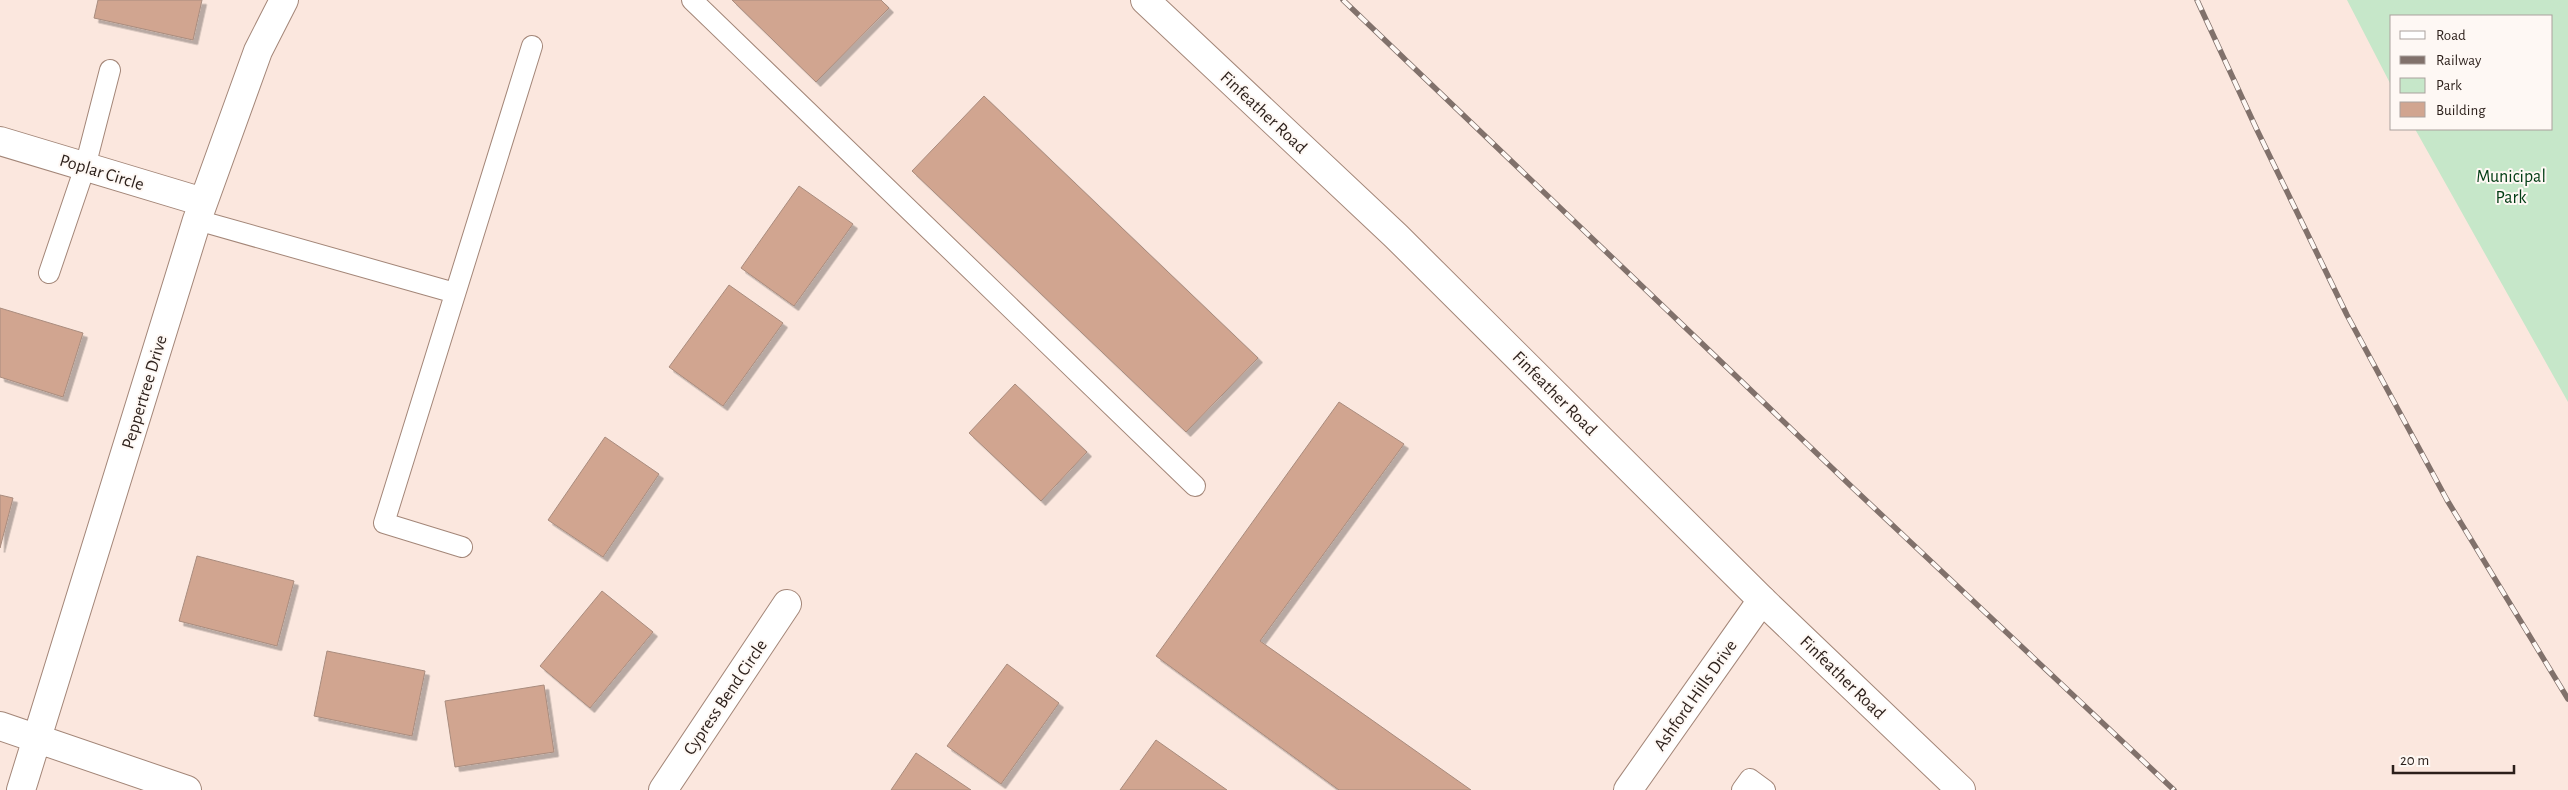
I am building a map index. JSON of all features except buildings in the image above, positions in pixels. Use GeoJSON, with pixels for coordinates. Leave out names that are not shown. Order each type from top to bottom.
{"type":"FeatureCollection","features":[{"type":"Feature","properties":{"kind":"street","name":"Peppertree Drive"},"geometry":{"type":"LineString","coordinates":[[21,790],[200,211],[258,51],[284,0]]}},
{"type":"Feature","properties":{"kind":"street","name":"Finfeather Road"},"geometry":{"type":"LineString","coordinates":[[1145,0],[1396,236],[1762,600],[1961,790]]}},
{"type":"Feature","properties":{"kind":"street","name":"Poplar Circle"},"geometry":{"type":"LineString","coordinates":[[0,141],[85,167],[200,211]]}},
{"type":"Feature","properties":{"kind":"street","name":"Ashford Hills Drive"},"geometry":{"type":"LineString","coordinates":[[1628,790],[1762,600]]}},
{"type":"Feature","properties":{"kind":"street","name":"Cypress Bend Circle"},"geometry":{"type":"LineString","coordinates":[[663,790],[788,604]]}},
{"type":"Feature","properties":{"kind":"street"},"geometry":{"type":"LineString","coordinates":[[0,726],[187,790]]}},
{"type":"Feature","properties":{"kind":"lane"},"geometry":{"type":"LineString","coordinates":[[692,0],[1195,486]]}},
{"type":"Feature","properties":{"kind":"lane"},"geometry":{"type":"LineString","coordinates":[[462,547],[384,523],[532,46]]}},
{"type":"Feature","properties":{"kind":"lane"},"geometry":{"type":"LineString","coordinates":[[49,273],[85,167],[110,70]]}},
{"type":"Feature","properties":{"kind":"lane"},"geometry":{"type":"LineString","coordinates":[[200,211],[455,293]]}},
{"type":"Feature","properties":{"kind":"lane"},"geometry":{"type":"LineString","coordinates":[[1742,790],[1750,779],[1766,790]]}},
{"type":"Feature","properties":{"kind":"green space","name":"Municipal Park"},"geometry":{"type":"Polygon","coordinates":[[[2347,0],[2568,0],[2568,402],[2416,130],[2553,130],[2553,15],[2390,15],[2390,83],[2347,0]]]}},
{"type":"Feature","properties":{"kind":"railway"},"geometry":{"type":"LineString","coordinates":[[1343,0],[1853,488],[2174,790]]}},
{"type":"Feature","properties":{"kind":"railway"},"geometry":{"type":"LineString","coordinates":[[2197,0],[2257,130],[2347,315],[2447,500],[2568,699]]}}]}
